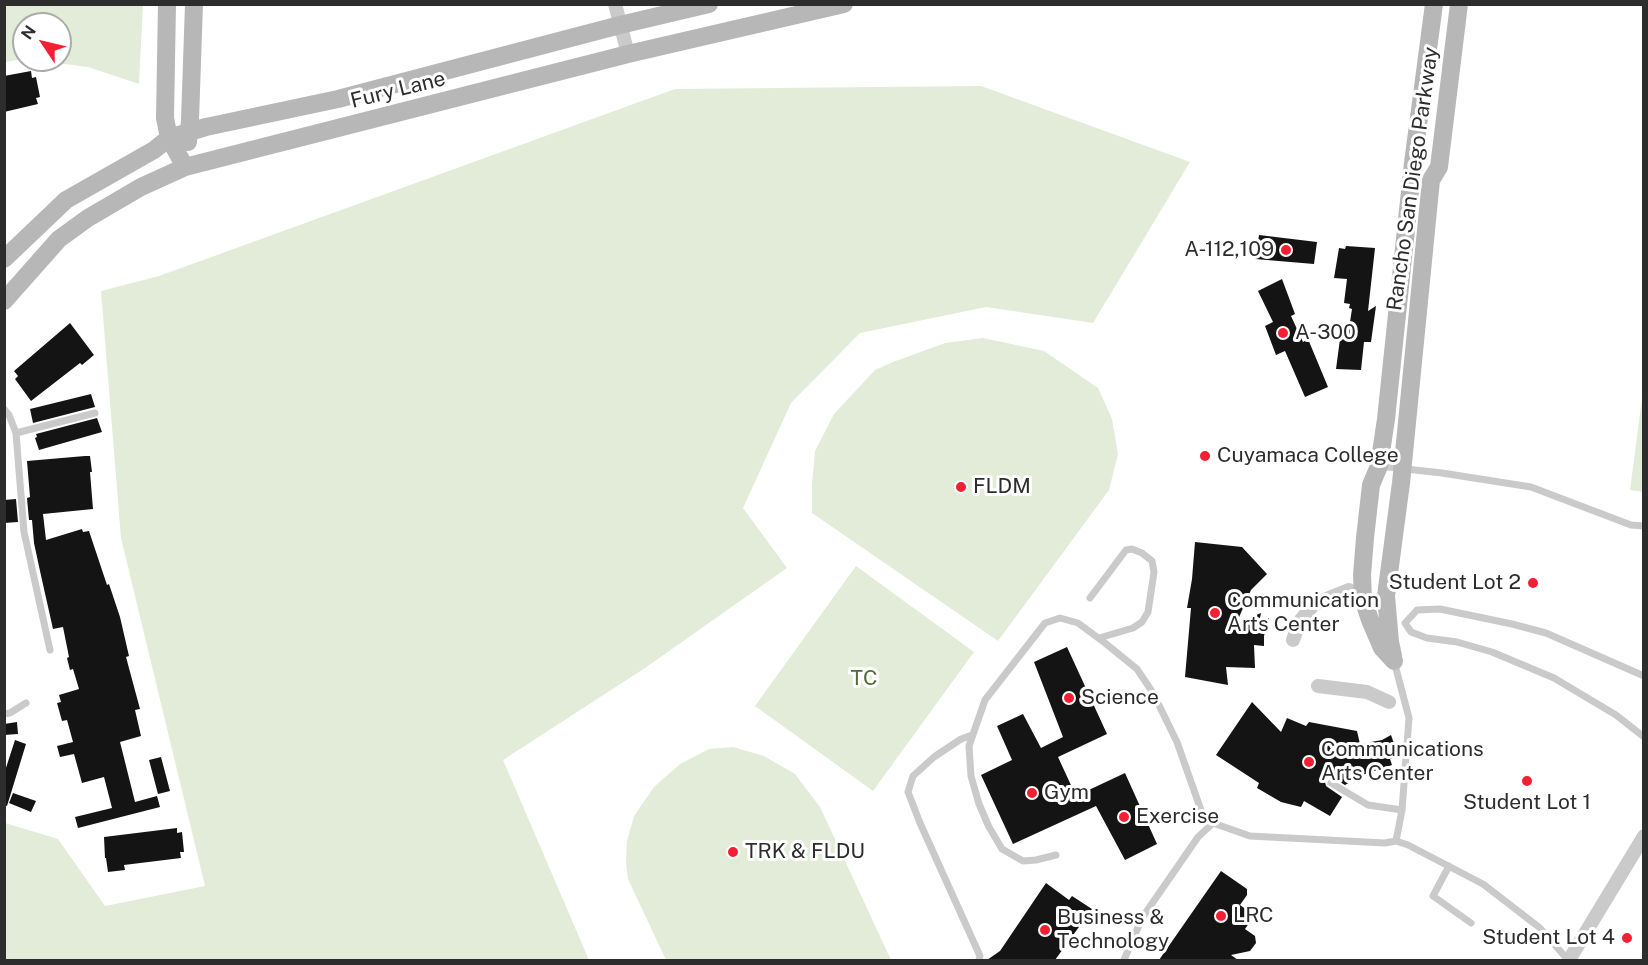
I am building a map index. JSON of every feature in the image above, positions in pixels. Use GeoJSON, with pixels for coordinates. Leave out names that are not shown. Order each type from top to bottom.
{"type":"FeatureCollection","features":[{"type":"Feature","properties":{"kind":"street"},"geometry":{"type":"LineString","coordinates":[[167,4],[165,118],[169,138],[185,167]]}},
{"type":"Feature","properties":{"kind":"street"},"geometry":{"type":"LineString","coordinates":[[185,167],[189,132],[194,4]]}},
{"type":"Feature","properties":{"kind":"street"},"geometry":{"type":"LineString","coordinates":[[615,4],[628,54]]}},
{"type":"Feature","properties":{"kind":"street","name":"Fury Lane"},"geometry":{"type":"LineString","coordinates":[[4,259],[66,200],[154,150],[169,138],[206,127],[338,99],[709,4]]}},
{"type":"Feature","properties":{"kind":"street","name":"Fury Lane"},"geometry":{"type":"LineString","coordinates":[[4,300],[59,239],[88,218],[141,187],[185,167],[628,54],[844,4]]}},
{"type":"Feature","properties":{"kind":"street","name":"Rancho San Diego Parkway"},"geometry":{"type":"LineString","coordinates":[[1386,419],[1413,164],[1434,4]]}},
{"type":"Feature","properties":{"kind":"street","name":"Rancho San Diego Parkway"},"geometry":{"type":"LineString","coordinates":[[1394,661],[1386,596],[1402,468],[1431,180],[1439,167],[1459,4]]}},
{"type":"Feature","properties":{"kind":"street"},"geometry":{"type":"LineString","coordinates":[[1386,419],[1379,466],[1371,484],[1362,574],[1363,599],[1382,648],[1394,661]]}},
{"type":"Feature","properties":{"kind":"street"},"geometry":{"type":"LineString","coordinates":[[1386,419],[1391,456],[1402,468]]}},
{"type":"Feature","properties":{"kind":"street"},"geometry":{"type":"LineString","coordinates":[[1293,640],[1300,621],[1314,604],[1349,590]]}},
{"type":"Feature","properties":{"kind":"street"},"geometry":{"type":"LineString","coordinates":[[1318,686],[1367,692],[1389,702]]}},
{"type":"Feature","properties":{"kind":"street"},"geometry":{"type":"LineString","coordinates":[[1569,960],[1644,836]]}},
{"type":"Feature","properties":{"kind":"lane"},"geometry":{"type":"LineString","coordinates":[[4,409],[16,433],[24,532],[50,650]]}},
{"type":"Feature","properties":{"kind":"lane"},"geometry":{"type":"LineString","coordinates":[[16,433],[95,412]]}},
{"type":"Feature","properties":{"kind":"lane"},"geometry":{"type":"LineString","coordinates":[[1379,466],[1442,472],[1531,486],[1631,525],[1644,526]]}},
{"type":"Feature","properties":{"kind":"lane"},"geometry":{"type":"LineString","coordinates":[[1090,598],[1126,550],[1132,549],[1142,553],[1152,561],[1154,572],[1148,612],[1142,622],[1133,628],[1099,638]]}},
{"type":"Feature","properties":{"kind":"lane"},"geometry":{"type":"LineString","coordinates":[[1644,676],[1546,633],[1512,624],[1440,609],[1417,610],[1405,623],[1411,632],[1427,638],[1457,642],[1492,652],[1554,678],[1616,715],[1644,737]]}},
{"type":"Feature","properties":{"kind":"lane"},"geometry":{"type":"LineString","coordinates":[[1056,855],[1023,861],[1002,849],[979,804],[971,776],[969,746],[985,700],[1045,623],[1060,618],[1078,623],[1137,669],[1153,693],[1177,742],[1202,813],[1213,823],[1250,836],[1385,843],[1396,841],[1408,845],[1483,884],[1540,928],[1569,960]]}},
{"type":"Feature","properties":{"kind":"lane"},"geometry":{"type":"LineString","coordinates":[[1394,661],[1409,718],[1402,810],[1396,841]]}},
{"type":"Feature","properties":{"kind":"lane"},"geometry":{"type":"LineString","coordinates":[[4,714],[27,703]]}},
{"type":"Feature","properties":{"kind":"lane"},"geometry":{"type":"LineString","coordinates":[[972,735],[961,739],[934,757],[913,776],[908,792],[980,956],[979,960]]}},
{"type":"Feature","properties":{"kind":"lane"},"geometry":{"type":"LineString","coordinates":[[1331,783],[1368,805],[1402,810]]}},
{"type":"Feature","properties":{"kind":"lane"},"geometry":{"type":"LineString","coordinates":[[1124,960],[1142,918],[1198,837],[1213,823]]}},
{"type":"Feature","properties":{"kind":"lane"},"geometry":{"type":"LineString","coordinates":[[1449,866],[1433,896],[1472,922]]}},
{"type":"Feature","properties":{"kind":"green space"},"geometry":{"type":"Polygon","coordinates":[[[5,4],[143,5],[139,84],[88,67],[72,65],[72,12],[12,12],[12,61],[5,62],[5,4]]]}},
{"type":"Feature","properties":{"kind":"green space"},"geometry":{"type":"Polygon","coordinates":[[[981,86],[1190,162],[1093,323],[986,307],[860,333],[791,403],[743,508],[787,568],[645,668],[503,760],[589,960],[5,960],[5,823],[58,839],[105,906],[205,886],[121,538],[101,291],[159,276],[675,89],[981,86]]]}},
{"type":"Feature","properties":{"kind":"green space","name":"FLDM"},"geometry":{"type":"Polygon","coordinates":[[[983,338],[1044,351],[1098,388],[1112,419],[1118,454],[1109,490],[998,641],[812,513],[815,451],[834,414],[875,370],[945,343],[983,338]]]}},
{"type":"Feature","properties":{"kind":"green space"},"geometry":{"type":"Polygon","coordinates":[[[1643,391],[1643,492],[1630,490],[1643,391]]]}},
{"type":"Feature","properties":{"kind":"green space","name":"TC"},"geometry":{"type":"Polygon","coordinates":[[[856,566],[974,652],[873,791],[755,706],[856,566]]]}},
{"type":"Feature","properties":{"kind":"green space","name":"TRK & FLDU"},"geometry":{"type":"Polygon","coordinates":[[[733,747],[764,756],[795,774],[820,807],[891,960],[666,960],[628,879],[627,841],[634,816],[654,787],[680,764],[709,749],[733,747]]]}},
{"type":"Feature","properties":{"kind":"building"},"geometry":{"type":"Polygon","coordinates":[[[31,72],[32,78],[36,77],[40,97],[36,98],[38,104],[4,112],[4,76],[31,72]]]}},
{"type":"Feature","properties":{"kind":"building","name":"A-112,109"},"geometry":{"type":"Polygon","coordinates":[[[1259,235],[1317,242],[1314,264],[1255,259],[1259,235]]]}},
{"type":"Feature","properties":{"kind":"building"},"geometry":{"type":"Polygon","coordinates":[[[1346,246],[1375,248],[1368,311],[1376,306],[1371,342],[1364,342],[1361,370],[1336,369],[1340,339],[1348,335],[1352,309],[1349,308],[1350,304],[1344,303],[1347,279],[1334,278],[1339,248],[1345,249],[1346,246]]]}},
{"type":"Feature","properties":{"kind":"building","name":"A-300"},"geometry":{"type":"Polygon","coordinates":[[[1282,279],[1295,314],[1291,316],[1303,342],[1308,339],[1328,387],[1305,397],[1285,351],[1276,355],[1265,326],[1273,322],[1258,291],[1282,279]]]}},
{"type":"Feature","properties":{"kind":"building"},"geometry":{"type":"Polygon","coordinates":[[[70,323],[94,355],[31,401],[15,379],[18,376],[14,371],[70,323]]]}},
{"type":"Feature","properties":{"kind":"building"},"geometry":{"type":"Polygon","coordinates":[[[91,394],[95,407],[33,423],[30,409],[91,394]]]}},
{"type":"Feature","properties":{"kind":"building"},"geometry":{"type":"Polygon","coordinates":[[[97,418],[102,432],[39,450],[36,434],[97,418]]]}},
{"type":"Feature","properties":{"kind":"building"},"geometry":{"type":"Polygon","coordinates":[[[90,456],[93,509],[43,514],[46,540],[82,529],[83,532],[89,531],[120,617],[129,656],[126,657],[140,709],[135,710],[141,736],[120,742],[135,802],[157,796],[160,807],[78,828],[75,817],[112,808],[104,777],[82,783],[74,754],[60,757],[57,746],[73,742],[67,720],[62,721],[57,703],[61,702],[59,695],[79,689],[73,669],[70,670],[63,627],[53,629],[34,543],[32,520],[29,520],[27,461],[90,456]]]}},
{"type":"Feature","properties":{"kind":"building"},"geometry":{"type":"Polygon","coordinates":[[[16,499],[18,522],[4,523],[4,500],[16,499]]]}},
{"type":"Feature","properties":{"kind":"building","name":"Communication Arts Center"},"geometry":{"type":"Polygon","coordinates":[[[1195,542],[1242,547],[1267,574],[1251,590],[1236,624],[1261,613],[1260,618],[1269,618],[1264,646],[1254,645],[1255,668],[1226,667],[1228,685],[1185,677],[1191,608],[1187,608],[1195,542]]]}},
{"type":"Feature","properties":{"kind":"building"},"geometry":{"type":"Polygon","coordinates":[[[1067,647],[1107,734],[1058,757],[1076,796],[1125,773],[1157,844],[1125,860],[1096,806],[1013,844],[981,775],[1012,760],[997,726],[1023,714],[1041,748],[1063,737],[1034,662],[1067,647]]]}},
{"type":"Feature","properties":{"kind":"building","name":"Communications Arts Center"},"geometry":{"type":"Polygon","coordinates":[[[1252,702],[1281,732],[1287,718],[1306,726],[1309,722],[1357,731],[1360,744],[1382,740],[1391,735],[1399,758],[1390,759],[1392,765],[1362,775],[1345,785],[1333,778],[1328,778],[1325,782],[1326,786],[1342,797],[1330,816],[1304,801],[1301,807],[1281,802],[1257,788],[1259,783],[1216,755],[1252,702]]]}},
{"type":"Feature","properties":{"kind":"building"},"geometry":{"type":"Polygon","coordinates":[[[17,722],[18,734],[4,735],[4,724],[17,722]]]}},
{"type":"Feature","properties":{"kind":"building"},"geometry":{"type":"Polygon","coordinates":[[[15,740],[26,744],[7,806],[4,805],[4,774],[15,740]]]}},
{"type":"Feature","properties":{"kind":"building"},"geometry":{"type":"Polygon","coordinates":[[[161,757],[170,791],[158,794],[149,760],[161,757]]]}},
{"type":"Feature","properties":{"kind":"building"},"geometry":{"type":"Polygon","coordinates":[[[13,793],[36,801],[31,812],[9,803],[13,793]]]}},
{"type":"Feature","properties":{"kind":"building"},"geometry":{"type":"Polygon","coordinates":[[[177,828],[177,833],[182,832],[184,852],[180,852],[181,858],[124,865],[125,870],[108,872],[104,837],[177,828]]]}},
{"type":"Feature","properties":{"kind":"building","name":"LRC"},"geometry":{"type":"Polygon","coordinates":[[[1221,871],[1247,889],[1247,895],[1240,905],[1251,913],[1252,919],[1245,929],[1255,936],[1256,943],[1250,951],[1231,955],[1238,960],[1159,960],[1221,871]]]}},
{"type":"Feature","properties":{"kind":"building","name":"Business & Technology"},"geometry":{"type":"Polygon","coordinates":[[[1046,883],[1069,900],[1072,896],[1092,909],[1055,960],[987,960],[1000,951],[1046,883]]]}},
{"type":"Feature","properties":{"kind":"place","name":"A-112,109"},"geometry":{"type":"Point","coordinates":[1286,250]}},
{"type":"Feature","properties":{"kind":"place","name":"A-300"},"geometry":{"type":"Point","coordinates":[1283,333]}},
{"type":"Feature","properties":{"kind":"place","name":"Cuyamaca College"},"geometry":{"type":"Point","coordinates":[1205,456]}},
{"type":"Feature","properties":{"kind":"place","name":"FLDM"},"geometry":{"type":"Point","coordinates":[961,487]}},
{"type":"Feature","properties":{"kind":"place","name":"Student Lot 2"},"geometry":{"type":"Point","coordinates":[1533,583]}},
{"type":"Feature","properties":{"kind":"place","name":"Communication Arts Center"},"geometry":{"type":"Point","coordinates":[1215,613]}},
{"type":"Feature","properties":{"kind":"place","name":"Science"},"geometry":{"type":"Point","coordinates":[1069,698]}},
{"type":"Feature","properties":{"kind":"place","name":"Communications Arts Center"},"geometry":{"type":"Point","coordinates":[1309,762]}},
{"type":"Feature","properties":{"kind":"place","name":"Student Lot 1"},"geometry":{"type":"Point","coordinates":[1527,781]}},
{"type":"Feature","properties":{"kind":"place","name":"Gym"},"geometry":{"type":"Point","coordinates":[1032,793]}},
{"type":"Feature","properties":{"kind":"place","name":"Exercise"},"geometry":{"type":"Point","coordinates":[1124,817]}},
{"type":"Feature","properties":{"kind":"place","name":"TRK & FLDU"},"geometry":{"type":"Point","coordinates":[733,852]}},
{"type":"Feature","properties":{"kind":"place","name":"LRC"},"geometry":{"type":"Point","coordinates":[1221,916]}},
{"type":"Feature","properties":{"kind":"place","name":"Business & Technology"},"geometry":{"type":"Point","coordinates":[1045,930]}},
{"type":"Feature","properties":{"kind":"place","name":"Student Lot 4"},"geometry":{"type":"Point","coordinates":[1627,938]}}]}
